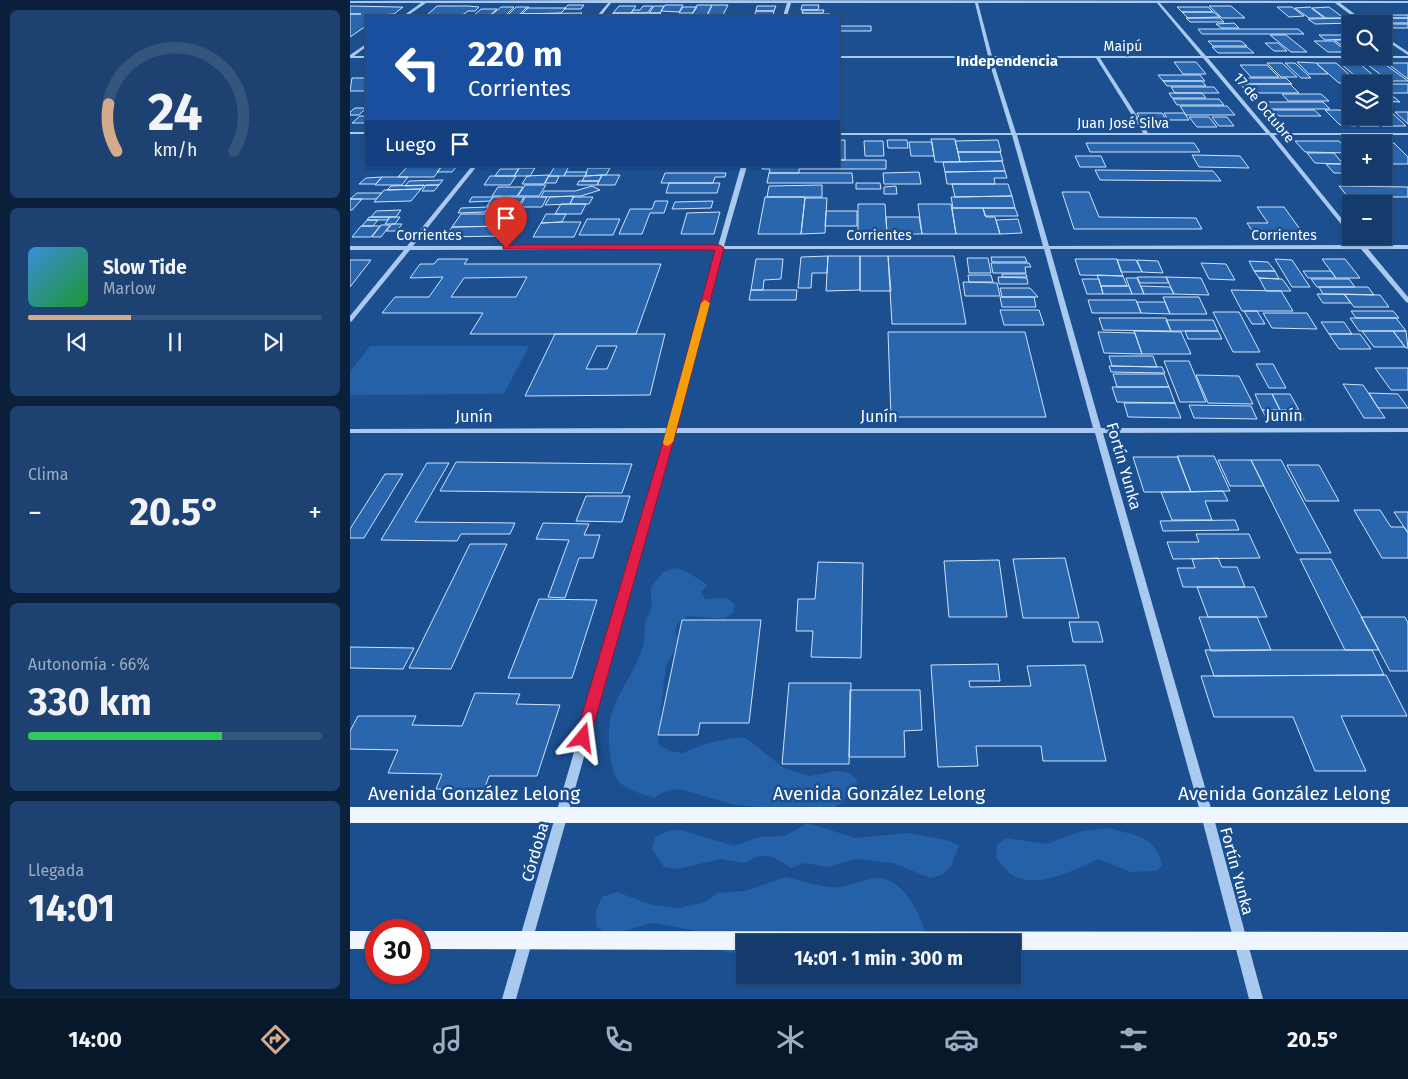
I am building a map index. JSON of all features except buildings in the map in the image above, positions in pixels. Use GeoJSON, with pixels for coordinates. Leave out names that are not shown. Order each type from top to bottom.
{"type":"FeatureCollection","features":[{"type":"Feature","properties":{"kind":"main road","name":"Avenida González Lelong"},"geometry":{"type":"LineString","coordinates":[[350,815],[1408,815]]}},
{"type":"Feature","properties":{"kind":"main road"},"geometry":{"type":"LineString","coordinates":[[350,940],[365,940]]}},
{"type":"Feature","properties":{"kind":"main road"},"geometry":{"type":"LineString","coordinates":[[430,940],[1408,941]]}},
{"type":"Feature","properties":{"kind":"street"},"geometry":{"type":"LineString","coordinates":[[406,15],[427,1]]}},
{"type":"Feature","properties":{"kind":"street"},"geometry":{"type":"LineString","coordinates":[[599,15],[611,1]]}},
{"type":"Feature","properties":{"kind":"street"},"geometry":{"type":"LineString","coordinates":[[786,15],[789,1]]}},
{"type":"Feature","properties":{"kind":"street","name":"Fortín Yunka"},"geometry":{"type":"LineString","coordinates":[[976,1],[990,57],[1014,134],[1208,815],[1240,941]]}},
{"type":"Feature","properties":{"kind":"street","name":"17 de Octubre"},"geometry":{"type":"LineString","coordinates":[[1156,1],[1270,134],[1342,222]]}},
{"type":"Feature","properties":{"kind":"street"},"geometry":{"type":"LineString","coordinates":[[1334,1],[1353,15]]}},
{"type":"Feature","properties":{"kind":"street"},"geometry":{"type":"LineString","coordinates":[[350,2],[1408,2]]}},
{"type":"Feature","properties":{"kind":"street"},"geometry":{"type":"LineString","coordinates":[[1392,43],[1408,56]]}},
{"type":"Feature","properties":{"kind":"street"},"geometry":{"type":"LineString","coordinates":[[350,57],[365,46]]}},
{"type":"Feature","properties":{"kind":"street","name":"Maipú"},"geometry":{"type":"LineString","coordinates":[[840,57],[1408,56]]}},
{"type":"Feature","properties":{"kind":"street"},"geometry":{"type":"LineString","coordinates":[[350,57],[365,57]]}},
{"type":"Feature","properties":{"kind":"street"},"geometry":{"type":"LineString","coordinates":[[1097,57],[1146,134]]}},
{"type":"Feature","properties":{"kind":"street"},"geometry":{"type":"LineString","coordinates":[[350,133],[365,133]]}},
{"type":"Feature","properties":{"kind":"street","name":"Juan José Silva"},"geometry":{"type":"LineString","coordinates":[[840,134],[1408,134]]}},
{"type":"Feature","properties":{"kind":"street"},"geometry":{"type":"LineString","coordinates":[[350,320],[474,167]]}},
{"type":"Feature","properties":{"kind":"street","name":"Córdoba"},"geometry":{"type":"LineString","coordinates":[[509,999],[671,432],[744,167]]}},
{"type":"Feature","properties":{"kind":"street"},"geometry":{"type":"LineString","coordinates":[[1363,247],[1408,301]]}},
{"type":"Feature","properties":{"kind":"street","name":"Corrientes"},"geometry":{"type":"LineString","coordinates":[[350,248],[1408,247]]}},
{"type":"Feature","properties":{"kind":"street","name":"Junín"},"geometry":{"type":"LineString","coordinates":[[350,431],[1408,430]]}},
{"type":"Feature","properties":{"kind":"street"},"geometry":{"type":"LineString","coordinates":[[1240,941],[1256,999]]}},
{"type":"Feature","properties":{"kind":"shaded area"},"geometry":{"type":"Polygon","coordinates":[[[370,346],[529,346],[504,394],[350,395],[350,372],[370,346]]]}},
{"type":"Feature","properties":{"kind":"shaded area"},"geometry":{"type":"Polygon","coordinates":[[[674,568],[684,570],[708,585],[701,592],[705,599],[727,598],[735,604],[733,613],[724,619],[688,616],[678,622],[675,631],[678,639],[676,648],[666,666],[660,715],[662,725],[658,735],[659,745],[669,751],[682,753],[708,743],[733,738],[746,738],[784,768],[809,776],[836,771],[849,773],[858,781],[843,802],[830,810],[804,806],[775,809],[732,804],[680,789],[666,791],[654,798],[635,792],[622,785],[618,780],[614,773],[610,754],[609,737],[613,710],[642,650],[645,622],[652,607],[651,587],[663,572],[674,568]]]}},
{"type":"Feature","properties":{"kind":"shaded area"},"geometry":{"type":"Polygon","coordinates":[[[807,823],[856,838],[909,833],[947,840],[959,846],[951,866],[942,875],[930,878],[893,863],[855,859],[829,867],[804,863],[791,868],[774,858],[764,856],[745,863],[720,859],[678,869],[664,867],[652,849],[655,837],[668,831],[681,830],[734,846],[759,837],[785,836],[807,823]]]}},
{"type":"Feature","properties":{"kind":"shaded area"},"geometry":{"type":"Polygon","coordinates":[[[1110,828],[1136,835],[1150,842],[1159,855],[1162,865],[1157,871],[1130,872],[1099,859],[1059,876],[1048,879],[1026,880],[1013,876],[996,858],[997,845],[1006,838],[1047,844],[1082,831],[1110,828]]]}},
{"type":"Feature","properties":{"kind":"shaded area"},"geometry":{"type":"Polygon","coordinates":[[[786,877],[821,886],[835,887],[873,878],[887,880],[904,891],[916,909],[925,934],[736,934],[736,954],[709,945],[693,930],[652,923],[608,935],[596,926],[596,911],[602,897],[617,892],[652,905],[679,908],[706,902],[717,893],[745,891],[786,877]]]}},
{"type":"Feature","properties":{"kind":"slow traffic"},"geometry":{"type":"LineString","coordinates":[[668,442],[705,303]]}},
{"type":"Feature","properties":{"kind":"district","name":"Independencia"},"geometry":{"type":"Point","coordinates":[1007,61]}},
{"type":"Feature","properties":{"kind":"route"},"geometry":{"type":"LineString","coordinates":[[506,248],[720,248],[671,432],[583,738]]}}]}
